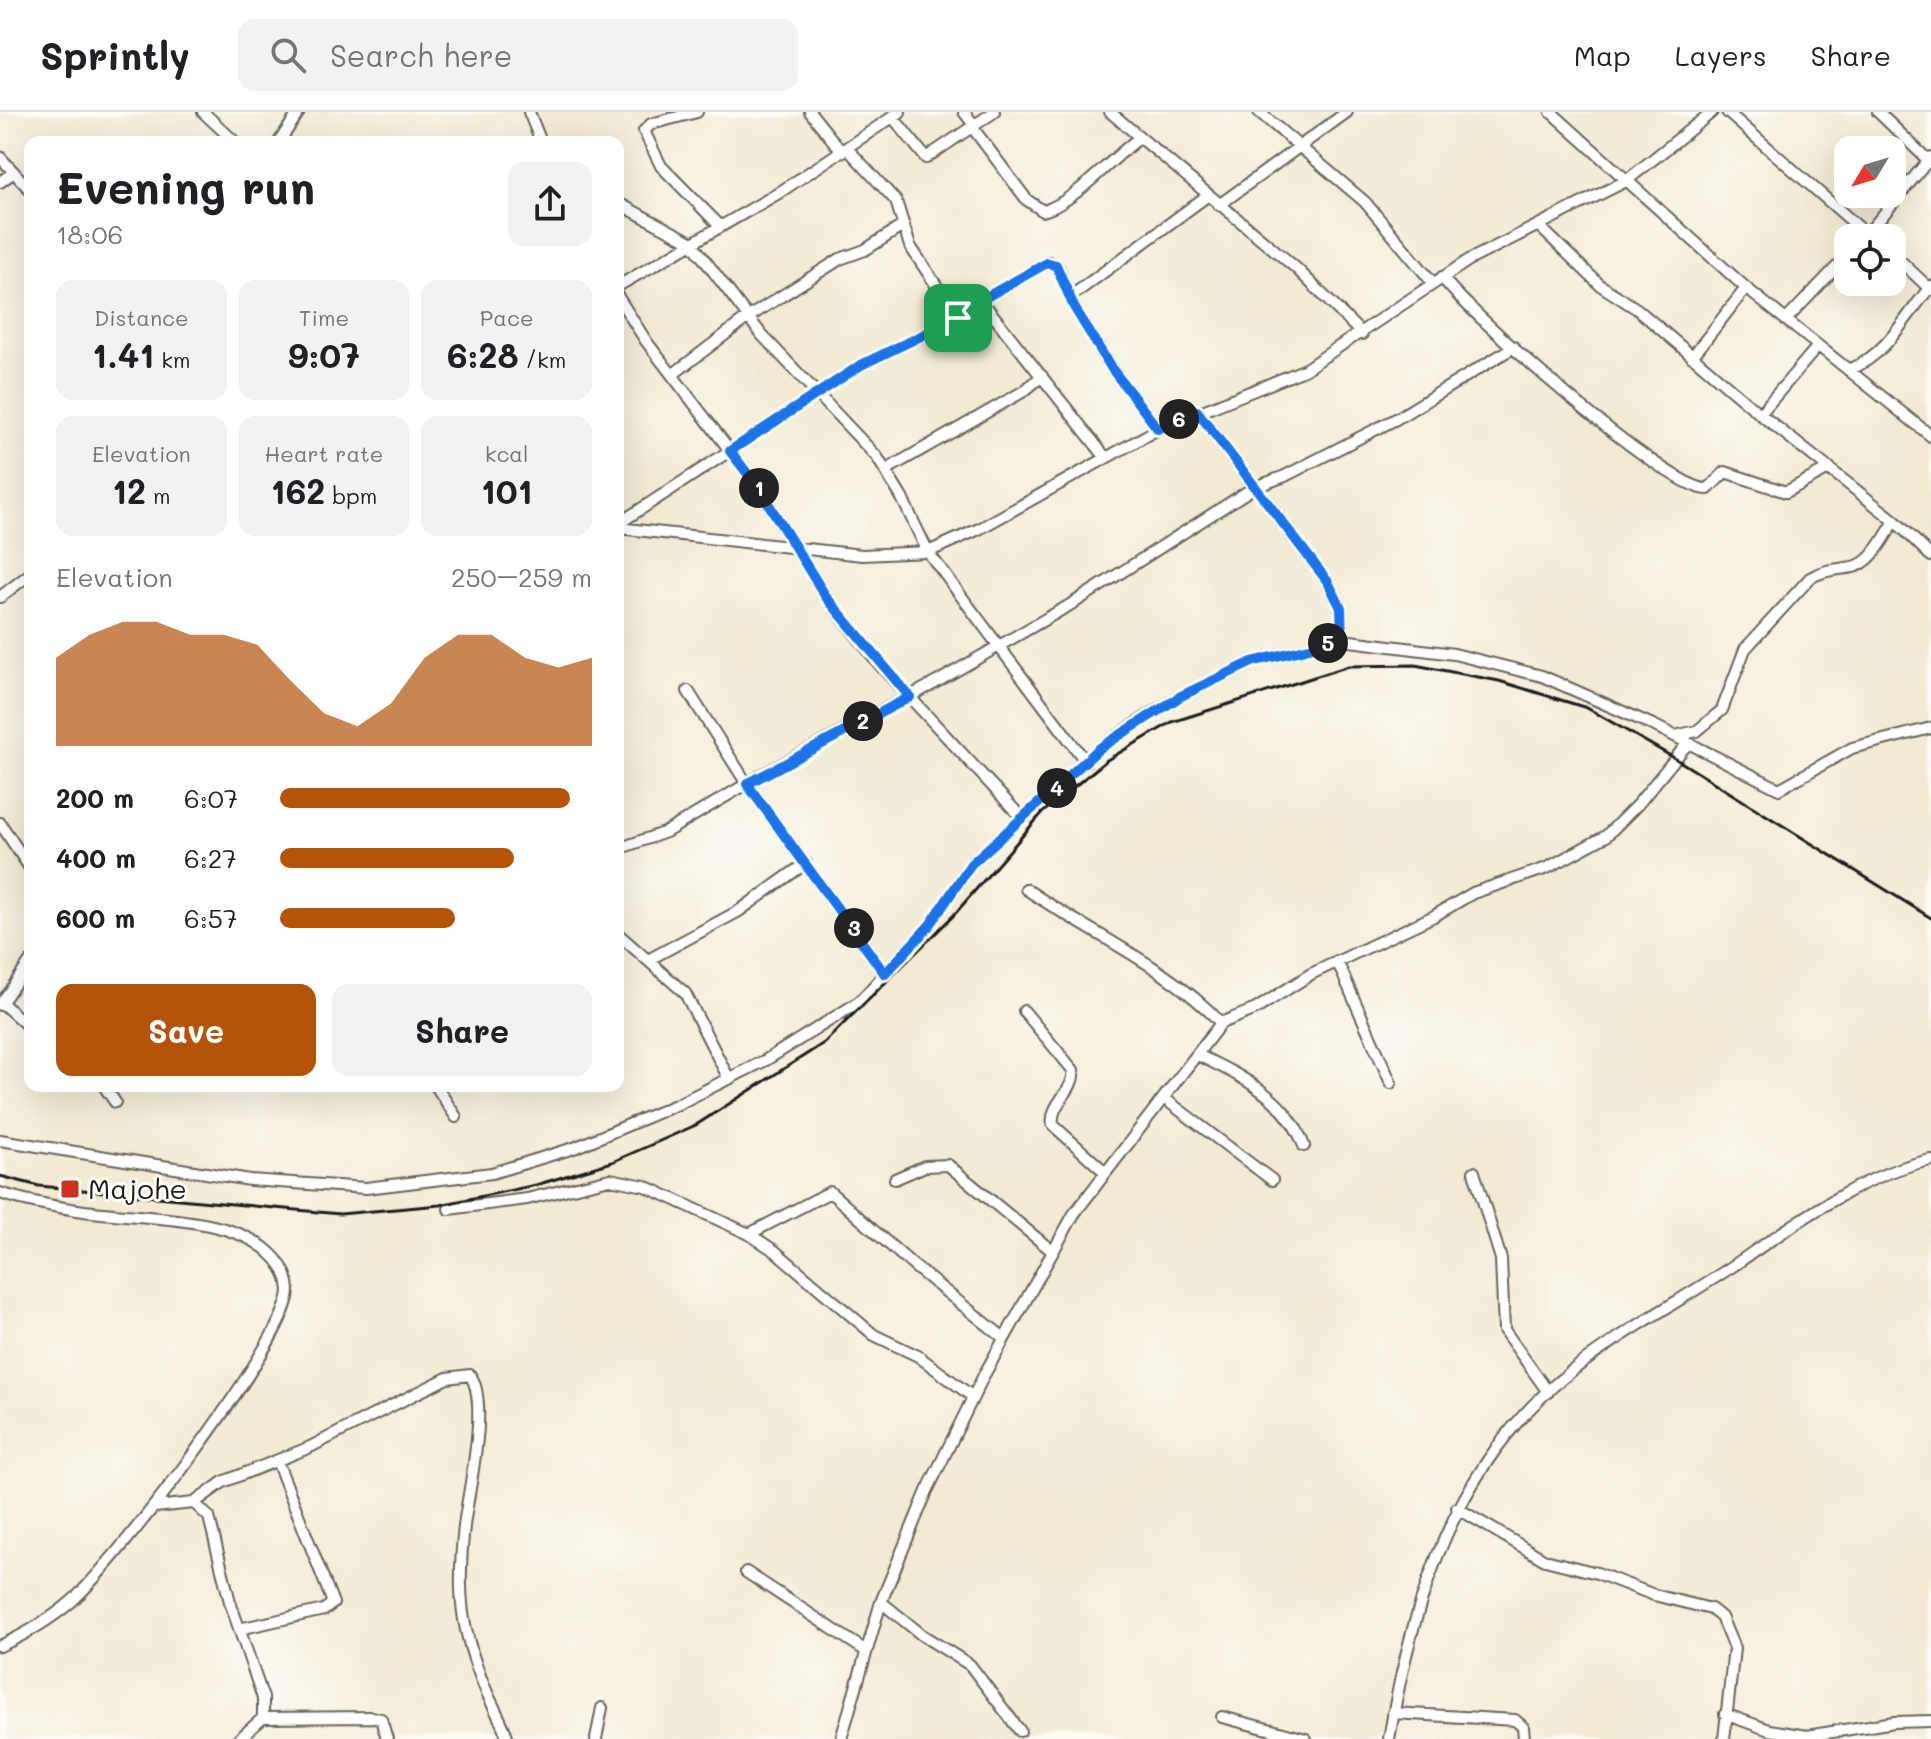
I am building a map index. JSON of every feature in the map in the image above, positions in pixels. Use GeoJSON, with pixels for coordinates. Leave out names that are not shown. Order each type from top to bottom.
{"type":"FeatureCollection","features":[{"type":"Feature","properties":{"kind":"street"},"geometry":{"type":"LineString","coordinates":[[203,112],[229,136]]}},
{"type":"Feature","properties":{"kind":"street"},"geometry":{"type":"LineString","coordinates":[[283,136],[299,112]]}},
{"type":"Feature","properties":{"kind":"street"},"geometry":{"type":"LineString","coordinates":[[529,112],[539,136]]}},
{"type":"Feature","properties":{"kind":"street"},"geometry":{"type":"LineString","coordinates":[[697,112],[651,124],[645,127],[645,137],[676,184],[720,226]]}},
{"type":"Feature","properties":{"kind":"street"},"geometry":{"type":"LineString","coordinates":[[810,112],[896,201],[915,257],[958,318]]}},
{"type":"Feature","properties":{"kind":"street"},"geometry":{"type":"LineString","coordinates":[[964,112],[1027,200],[1043,211],[1077,191],[1105,163],[1138,139]]}},
{"type":"Feature","properties":{"kind":"street"},"geometry":{"type":"LineString","coordinates":[[624,282],[845,150],[896,114],[924,158],[994,112]]}},
{"type":"Feature","properties":{"kind":"street"},"geometry":{"type":"LineString","coordinates":[[1110,112],[1138,139],[1296,268],[1362,334]]}},
{"type":"Feature","properties":{"kind":"street"},"geometry":{"type":"LineString","coordinates":[[1259,112],[1365,202],[1438,280],[1560,389],[1640,451],[1700,489],[1708,489],[1725,472],[1786,492],[1830,468]]}},
{"type":"Feature","properties":{"kind":"street"},"geometry":{"type":"LineString","coordinates":[[1219,205],[1347,112]]}},
{"type":"Feature","properties":{"kind":"street"},"geometry":{"type":"LineString","coordinates":[[1551,112],[1746,288],[1931,436]]}},
{"type":"Feature","properties":{"kind":"street"},"geometry":{"type":"LineString","coordinates":[[624,527],[862,555],[928,552],[979,529],[1158,429],[1304,370],[1362,334],[1438,280],[1626,181],[1712,112]]}},
{"type":"Feature","properties":{"kind":"street"},"geometry":{"type":"LineString","coordinates":[[1727,112],[1852,224]]}},
{"type":"Feature","properties":{"kind":"street"},"geometry":{"type":"LineString","coordinates":[[1878,112],[1930,160],[1878,224]]}},
{"type":"Feature","properties":{"kind":"street"},"geometry":{"type":"LineString","coordinates":[[0,157],[24,183]]}},
{"type":"Feature","properties":{"kind":"street"},"geometry":{"type":"LineString","coordinates":[[0,182],[14,172]]}},
{"type":"Feature","properties":{"kind":"street"},"geometry":{"type":"LineString","coordinates":[[1070,297],[1207,196]]}},
{"type":"Feature","properties":{"kind":"street"},"geometry":{"type":"LineString","coordinates":[[624,206],[691,242],[747,318],[886,470],[928,552],[1086,762]]}},
{"type":"Feature","properties":{"kind":"street"},"geometry":{"type":"LineString","coordinates":[[672,375],[747,318],[840,259],[865,250],[904,225]]}},
{"type":"Feature","properties":{"kind":"street"},"geometry":{"type":"LineString","coordinates":[[1539,226],[1600,285],[1637,309],[1760,414],[1895,521],[1931,556]]}},
{"type":"Feature","properties":{"kind":"street"},"geometry":{"type":"LineString","coordinates":[[624,522],[861,365],[958,318],[981,300],[1049,262],[1058,268],[1070,297],[1130,397],[1158,429]]}},
{"type":"Feature","properties":{"kind":"street"},"geometry":{"type":"LineString","coordinates":[[1850,369],[1872,358],[1884,346],[1930,288],[1906,266]]}},
{"type":"Feature","properties":{"kind":"street"},"geometry":{"type":"LineString","coordinates":[[1787,319],[1834,270]]}},
{"type":"Feature","properties":{"kind":"street"},"geometry":{"type":"LineString","coordinates":[[1692,357],[1746,288]]}},
{"type":"Feature","properties":{"kind":"street"},"geometry":{"type":"LineString","coordinates":[[981,300],[1106,458]]}},
{"type":"Feature","properties":{"kind":"street"},"geometry":{"type":"LineString","coordinates":[[624,306],[672,375],[758,487],[826,597],[910,697],[1022,818]]}},
{"type":"Feature","properties":{"kind":"street"},"geometry":{"type":"LineString","coordinates":[[1760,414],[1818,346]]}},
{"type":"Feature","properties":{"kind":"street"},"geometry":{"type":"LineString","coordinates":[[624,847],[666,832],[747,784],[910,697],[1075,602],[1253,488],[1285,476],[1396,419],[1514,347]]}},
{"type":"Feature","properties":{"kind":"street"},"geometry":{"type":"LineString","coordinates":[[886,470],[1024,391],[1042,376]]}},
{"type":"Feature","properties":{"kind":"street"},"geometry":{"type":"LineString","coordinates":[[1197,411],[1253,488],[1308,553],[1336,596],[1341,608],[1342,640]]}},
{"type":"Feature","properties":{"kind":"street"},"geometry":{"type":"LineString","coordinates":[[1675,736],[1704,727],[1722,710],[1745,649],[1810,578],[1821,571],[1855,567],[1867,561],[1895,521]]}},
{"type":"Feature","properties":{"kind":"street"},"geometry":{"type":"LineString","coordinates":[[0,597],[24,579]]}},
{"type":"Feature","properties":{"kind":"street"},"geometry":{"type":"LineString","coordinates":[[0,1140],[311,1187],[389,1188],[492,1173],[574,1148],[729,1079],[859,1002],[930,925],[971,864],[1086,762],[1138,722],[1252,662],[1342,640],[1454,654],[1542,676],[1675,736],[1779,789],[1852,748],[1931,728]]}},
{"type":"Feature","properties":{"kind":"street"},"geometry":{"type":"LineString","coordinates":[[688,691],[747,784],[885,974]]}},
{"type":"Feature","properties":{"kind":"street"},"geometry":{"type":"LineString","coordinates":[[841,1739],[881,1602],[927,1491],[1004,1338],[1051,1250],[1105,1172],[1165,1099],[1221,1023],[1256,1009],[1337,961],[1434,916],[1473,893],[1547,868],[1606,836],[1638,804],[1688,743]]}},
{"type":"Feature","properties":{"kind":"street"},"geometry":{"type":"LineString","coordinates":[[0,813],[2,824],[24,859]]}},
{"type":"Feature","properties":{"kind":"street"},"geometry":{"type":"LineString","coordinates":[[648,960],[739,911],[806,863]]}},
{"type":"Feature","properties":{"kind":"street"},"geometry":{"type":"LineString","coordinates":[[1026,889],[1072,921],[1182,985],[1221,1023]]}},
{"type":"Feature","properties":{"kind":"street"},"geometry":{"type":"LineString","coordinates":[[624,939],[685,993],[729,1079]]}},
{"type":"Feature","properties":{"kind":"street"},"geometry":{"type":"LineString","coordinates":[[1337,961],[1391,1083]]}},
{"type":"Feature","properties":{"kind":"street"},"geometry":{"type":"LineString","coordinates":[[24,971],[1,1004],[24,1023]]}},
{"type":"Feature","properties":{"kind":"street"},"geometry":{"type":"LineString","coordinates":[[1024,1011],[1073,1070],[1072,1083],[1053,1112],[1053,1125],[1105,1172]]}},
{"type":"Feature","properties":{"kind":"street"},"geometry":{"type":"LineString","coordinates":[[1198,1055],[1258,1087],[1288,1115],[1304,1146]]}},
{"type":"Feature","properties":{"kind":"street"},"geometry":{"type":"LineString","coordinates":[[108,1092],[115,1102]]}},
{"type":"Feature","properties":{"kind":"street"},"geometry":{"type":"LineString","coordinates":[[440,1092],[456,1117]]}},
{"type":"Feature","properties":{"kind":"street"},"geometry":{"type":"LineString","coordinates":[[1165,1099],[1272,1180]]}},
{"type":"Feature","properties":{"kind":"street"},"geometry":{"type":"LineString","coordinates":[[1389,1739],[1409,1636],[1457,1508],[1476,1475],[1548,1392],[1573,1369],[1813,1212],[1884,1174],[1931,1160]]}},
{"type":"Feature","properties":{"kind":"street"},"geometry":{"type":"LineString","coordinates":[[895,1179],[925,1166],[948,1165],[1051,1250]]}},
{"type":"Feature","properties":{"kind":"street"},"geometry":{"type":"LineString","coordinates":[[1474,1172],[1501,1259],[1504,1330],[1548,1392]]}},
{"type":"Feature","properties":{"kind":"street"},"geometry":{"type":"LineString","coordinates":[[449,1209],[527,1199],[618,1179],[645,1186],[749,1234],[775,1251],[874,1335],[918,1356],[973,1397]]}},
{"type":"Feature","properties":{"kind":"street"},"geometry":{"type":"LineString","coordinates":[[749,1234],[830,1192],[915,1267],[1004,1338]]}},
{"type":"Feature","properties":{"kind":"street"},"geometry":{"type":"LineString","coordinates":[[0,1193],[78,1211],[215,1227],[250,1238],[267,1250],[286,1276],[286,1305],[273,1332],[155,1507],[74,1599],[29,1632],[0,1646]]}},
{"type":"Feature","properties":{"kind":"street"},"geometry":{"type":"LineString","coordinates":[[155,1507],[194,1503],[223,1482],[277,1461],[447,1378],[470,1375],[476,1388],[476,1428],[459,1573],[459,1604],[478,1671],[508,1739]]}},
{"type":"Feature","properties":{"kind":"street"},"geometry":{"type":"LineString","coordinates":[[239,1629],[324,1610],[333,1603],[277,1461]]}},
{"type":"Feature","properties":{"kind":"street"},"geometry":{"type":"LineString","coordinates":[[194,1503],[209,1517],[239,1629],[263,1698],[263,1718]]}},
{"type":"Feature","properties":{"kind":"street"},"geometry":{"type":"LineString","coordinates":[[1457,1508],[1545,1560],[1597,1573],[1654,1595],[1711,1609],[1727,1625],[1734,1648],[1724,1739]]}},
{"type":"Feature","properties":{"kind":"street"},"geometry":{"type":"LineString","coordinates":[[746,1572],[866,1651]]}},
{"type":"Feature","properties":{"kind":"street"},"geometry":{"type":"LineString","coordinates":[[881,1602],[932,1642],[970,1665],[1020,1731]]}},
{"type":"Feature","properties":{"kind":"street"},"geometry":{"type":"LineString","coordinates":[[596,1739],[602,1708]]}},
{"type":"Feature","properties":{"kind":"street"},"geometry":{"type":"LineString","coordinates":[[1393,1713],[1515,1720],[1523,1727],[1524,1739]]}},
{"type":"Feature","properties":{"kind":"street"},"geometry":{"type":"LineString","coordinates":[[1725,1714],[1786,1735],[1807,1738],[1894,1722],[1931,1721]]}},
{"type":"Feature","properties":{"kind":"street"},"geometry":{"type":"LineString","coordinates":[[239,1739],[263,1718],[372,1717],[381,1719],[387,1739]]}},
{"type":"Feature","properties":{"kind":"street"},"geometry":{"type":"LineString","coordinates":[[1222,1717],[1306,1739]]}},
{"type":"Feature","properties":{"kind":"railway"},"geometry":{"type":"LineString","coordinates":[[0,1176],[39,1186],[340,1214],[440,1205],[536,1185],[612,1162],[696,1125],[824,1043],[953,916],[1043,812],[1107,760],[1172,722],[1349,666],[1415,665],[1499,681],[1587,708],[1676,759],[1931,918]]}},
{"type":"Feature","properties":{"kind":"place","name":"Majohe"},"geometry":{"type":"Point","coordinates":[70,1189]}},
{"type":"Feature","properties":{"kind":"route"},"geometry":{"type":"LineString","coordinates":[[1047,263],[1053,263],[1074,307],[1112,369],[1130,397],[1158,429],[1197,411],[1253,488],[1308,553],[1341,608],[1342,640],[1252,662],[1181,696],[1100,748],[971,864],[930,925],[885,974],[747,784],[910,697],[879,664],[826,597],[758,487],[730,451],[861,365],[958,318],[981,300],[1047,263]]}}]}
